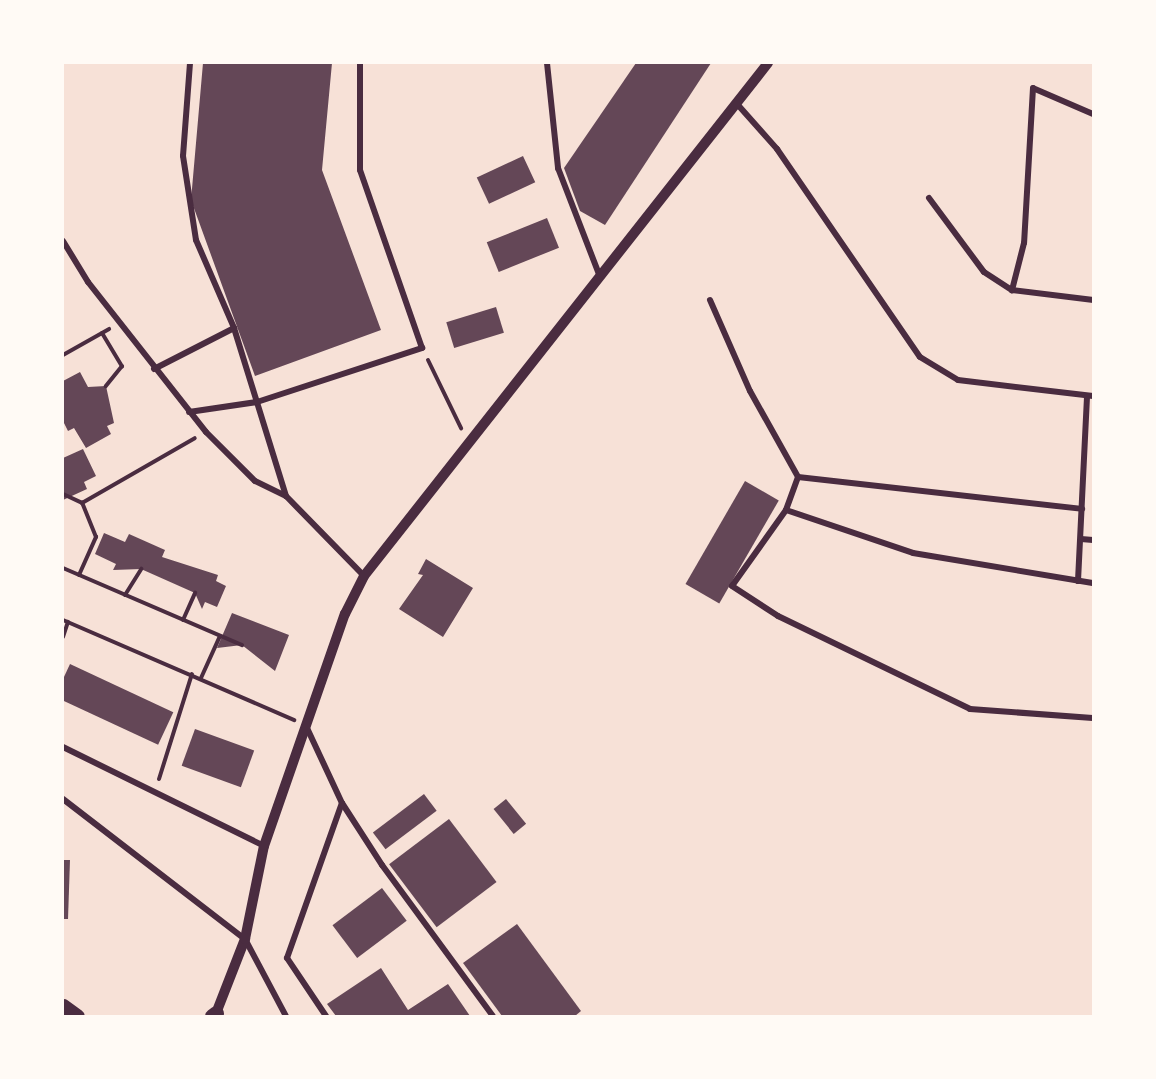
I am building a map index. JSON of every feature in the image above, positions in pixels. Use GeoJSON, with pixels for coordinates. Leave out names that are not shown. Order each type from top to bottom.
{"type":"FeatureCollection","features":[{"type":"Feature","properties":{"kind":"main road"},"geometry":{"type":"LineString","coordinates":[[63,1006],[77,1016]]}},
{"type":"Feature","properties":{"kind":"street"},"geometry":{"type":"LineString","coordinates":[[190,63],[185,187],[204,265],[234,328],[286,496]]}},
{"type":"Feature","properties":{"kind":"street"},"geometry":{"type":"LineString","coordinates":[[189,412],[256,402],[422,348],[360,170],[360,63]]}},
{"type":"Feature","properties":{"kind":"street"},"geometry":{"type":"LineString","coordinates":[[548,63],[558,168],[600,277]]}},
{"type":"Feature","properties":{"kind":"street"},"geometry":{"type":"LineString","coordinates":[[214,1015],[245,939],[264,846],[345,614],[364,576],[467,440],[738,105],[768,63]]}},
{"type":"Feature","properties":{"kind":"street"},"geometry":{"type":"LineString","coordinates":[[1012,290],[1023,243],[1033,88],[1093,114]]}},
{"type":"Feature","properties":{"kind":"street"},"geometry":{"type":"LineString","coordinates":[[738,105],[777,149],[920,357],[958,380],[1090,396],[1078,581]]}},
{"type":"Feature","properties":{"kind":"street"},"geometry":{"type":"LineString","coordinates":[[929,198],[984,272],[1012,290],[1093,300]]}},
{"type":"Feature","properties":{"kind":"street"},"geometry":{"type":"LineString","coordinates":[[63,241],[154,369],[206,432],[255,481],[286,496],[364,576]]}},
{"type":"Feature","properties":{"kind":"street"},"geometry":{"type":"LineString","coordinates":[[710,300],[750,391],[798,477],[786,510],[732,586],[778,615],[970,709],[1093,718]]}},
{"type":"Feature","properties":{"kind":"street"},"geometry":{"type":"LineString","coordinates":[[154,369],[234,328]]}},
{"type":"Feature","properties":{"kind":"street"},"geometry":{"type":"LineString","coordinates":[[798,477],[1082,509]]}},
{"type":"Feature","properties":{"kind":"street"},"geometry":{"type":"LineString","coordinates":[[786,510],[913,553],[1093,583]]}},
{"type":"Feature","properties":{"kind":"street"},"geometry":{"type":"LineString","coordinates":[[1081,539],[1093,540]]}},
{"type":"Feature","properties":{"kind":"street"},"geometry":{"type":"LineString","coordinates":[[306,726],[342,803],[493,1016]]}},
{"type":"Feature","properties":{"kind":"street"},"geometry":{"type":"LineString","coordinates":[[63,747],[156,790],[264,846]]}},
{"type":"Feature","properties":{"kind":"street"},"geometry":{"type":"LineString","coordinates":[[63,799],[245,939],[286,1016]]}},
{"type":"Feature","properties":{"kind":"street"},"geometry":{"type":"LineString","coordinates":[[326,1016],[286,958],[342,803]]}},
{"type":"Feature","properties":{"kind":"path"},"geometry":{"type":"LineString","coordinates":[[63,355],[120,322]]}},
{"type":"Feature","properties":{"kind":"path"},"geometry":{"type":"LineString","coordinates":[[102,333],[122,366],[106,386]]}},
{"type":"Feature","properties":{"kind":"path"},"geometry":{"type":"LineString","coordinates":[[422,348],[467,440]]}},
{"type":"Feature","properties":{"kind":"path"},"geometry":{"type":"LineString","coordinates":[[82,502],[206,432]]}},
{"type":"Feature","properties":{"kind":"path"},"geometry":{"type":"LineString","coordinates":[[63,494],[82,502],[96,537],[80,575]]}},
{"type":"Feature","properties":{"kind":"path"},"geometry":{"type":"LineString","coordinates":[[63,568],[242,645]]}},
{"type":"Feature","properties":{"kind":"path"},"geometry":{"type":"LineString","coordinates":[[125,595],[141,568]]}},
{"type":"Feature","properties":{"kind":"path"},"geometry":{"type":"LineString","coordinates":[[183,620],[195,593]]}},
{"type":"Feature","properties":{"kind":"path"},"geometry":{"type":"LineString","coordinates":[[63,637],[65,621],[192,674],[306,726]]}},
{"type":"Feature","properties":{"kind":"path"},"geometry":{"type":"LineString","coordinates":[[201,678],[220,636]]}},
{"type":"Feature","properties":{"kind":"path"},"geometry":{"type":"LineString","coordinates":[[156,790],[192,674]]}},
{"type":"Feature","properties":{"kind":"building"},"geometry":{"type":"Polygon","coordinates":[[[203,63],[332,63],[322,170],[381,330],[255,376],[191,200],[203,63]]]}},
{"type":"Feature","properties":{"kind":"building"},"geometry":{"type":"Polygon","coordinates":[[[636,63],[711,63],[605,225],[580,211],[564,168],[636,63]]]}},
{"type":"Feature","properties":{"kind":"building"},"geometry":{"type":"Polygon","coordinates":[[[523,156],[535,182],[489,204],[477,178],[523,156]]]}},
{"type":"Feature","properties":{"kind":"building"},"geometry":{"type":"Polygon","coordinates":[[[547,218],[559,248],[499,272],[487,242],[547,218]]]}},
{"type":"Feature","properties":{"kind":"building"},"geometry":{"type":"Polygon","coordinates":[[[496,307],[504,333],[454,348],[446,322],[496,307]]]}},
{"type":"Feature","properties":{"kind":"building"},"geometry":{"type":"Polygon","coordinates":[[[80,372],[88,387],[106,386],[114,423],[107,426],[111,434],[86,448],[74,428],[68,431],[63,421],[63,381],[80,372]]]}},
{"type":"Feature","properties":{"kind":"building"},"geometry":{"type":"Polygon","coordinates":[[[83,449],[96,476],[84,482],[87,489],[63,500],[63,458],[83,449]]]}},
{"type":"Feature","properties":{"kind":"building"},"geometry":{"type":"Polygon","coordinates":[[[745,481],[779,500],[719,604],[686,584],[745,481]]]}},
{"type":"Feature","properties":{"kind":"building"},"geometry":{"type":"Polygon","coordinates":[[[104,533],[125,542],[129,534],[165,550],[162,557],[218,575],[216,581],[226,586],[217,607],[205,602],[202,609],[195,593],[141,569],[113,570],[116,564],[95,554],[104,533]]]}},
{"type":"Feature","properties":{"kind":"building"},"geometry":{"type":"Polygon","coordinates":[[[426,559],[473,588],[443,637],[399,609],[423,575],[418,574],[426,559]]]}},
{"type":"Feature","properties":{"kind":"building"},"geometry":{"type":"Polygon","coordinates":[[[232,613],[289,635],[275,671],[242,645],[217,648],[232,613]]]}},
{"type":"Feature","properties":{"kind":"building"},"geometry":{"type":"Polygon","coordinates":[[[70,664],[173,712],[158,745],[63,700],[63,679],[70,664]]]}},
{"type":"Feature","properties":{"kind":"building"},"geometry":{"type":"Polygon","coordinates":[[[195,729],[254,751],[241,787],[182,766],[195,729]]]}},
{"type":"Feature","properties":{"kind":"building"},"geometry":{"type":"Polygon","coordinates":[[[424,794],[437,811],[386,849],[373,833],[424,794]]]}},
{"type":"Feature","properties":{"kind":"building"},"geometry":{"type":"Polygon","coordinates":[[[506,799],[526,824],[514,834],[494,809],[506,799]]]}},
{"type":"Feature","properties":{"kind":"building"},"geometry":{"type":"Polygon","coordinates":[[[449,819],[497,882],[437,927],[389,864],[449,819]]]}},
{"type":"Feature","properties":{"kind":"building"},"geometry":{"type":"Polygon","coordinates":[[[63,860],[70,860],[68,919],[63,919],[63,860]]]}},
{"type":"Feature","properties":{"kind":"building"},"geometry":{"type":"Polygon","coordinates":[[[382,888],[407,921],[357,958],[332,925],[382,888]]]}},
{"type":"Feature","properties":{"kind":"building"},"geometry":{"type":"Polygon","coordinates":[[[517,924],[581,1011],[575,1016],[502,1016],[463,963],[517,924]]]}},
{"type":"Feature","properties":{"kind":"building"},"geometry":{"type":"Polygon","coordinates":[[[381,968],[408,1010],[448,984],[470,1016],[336,1016],[327,1004],[381,968]]]}}]}
